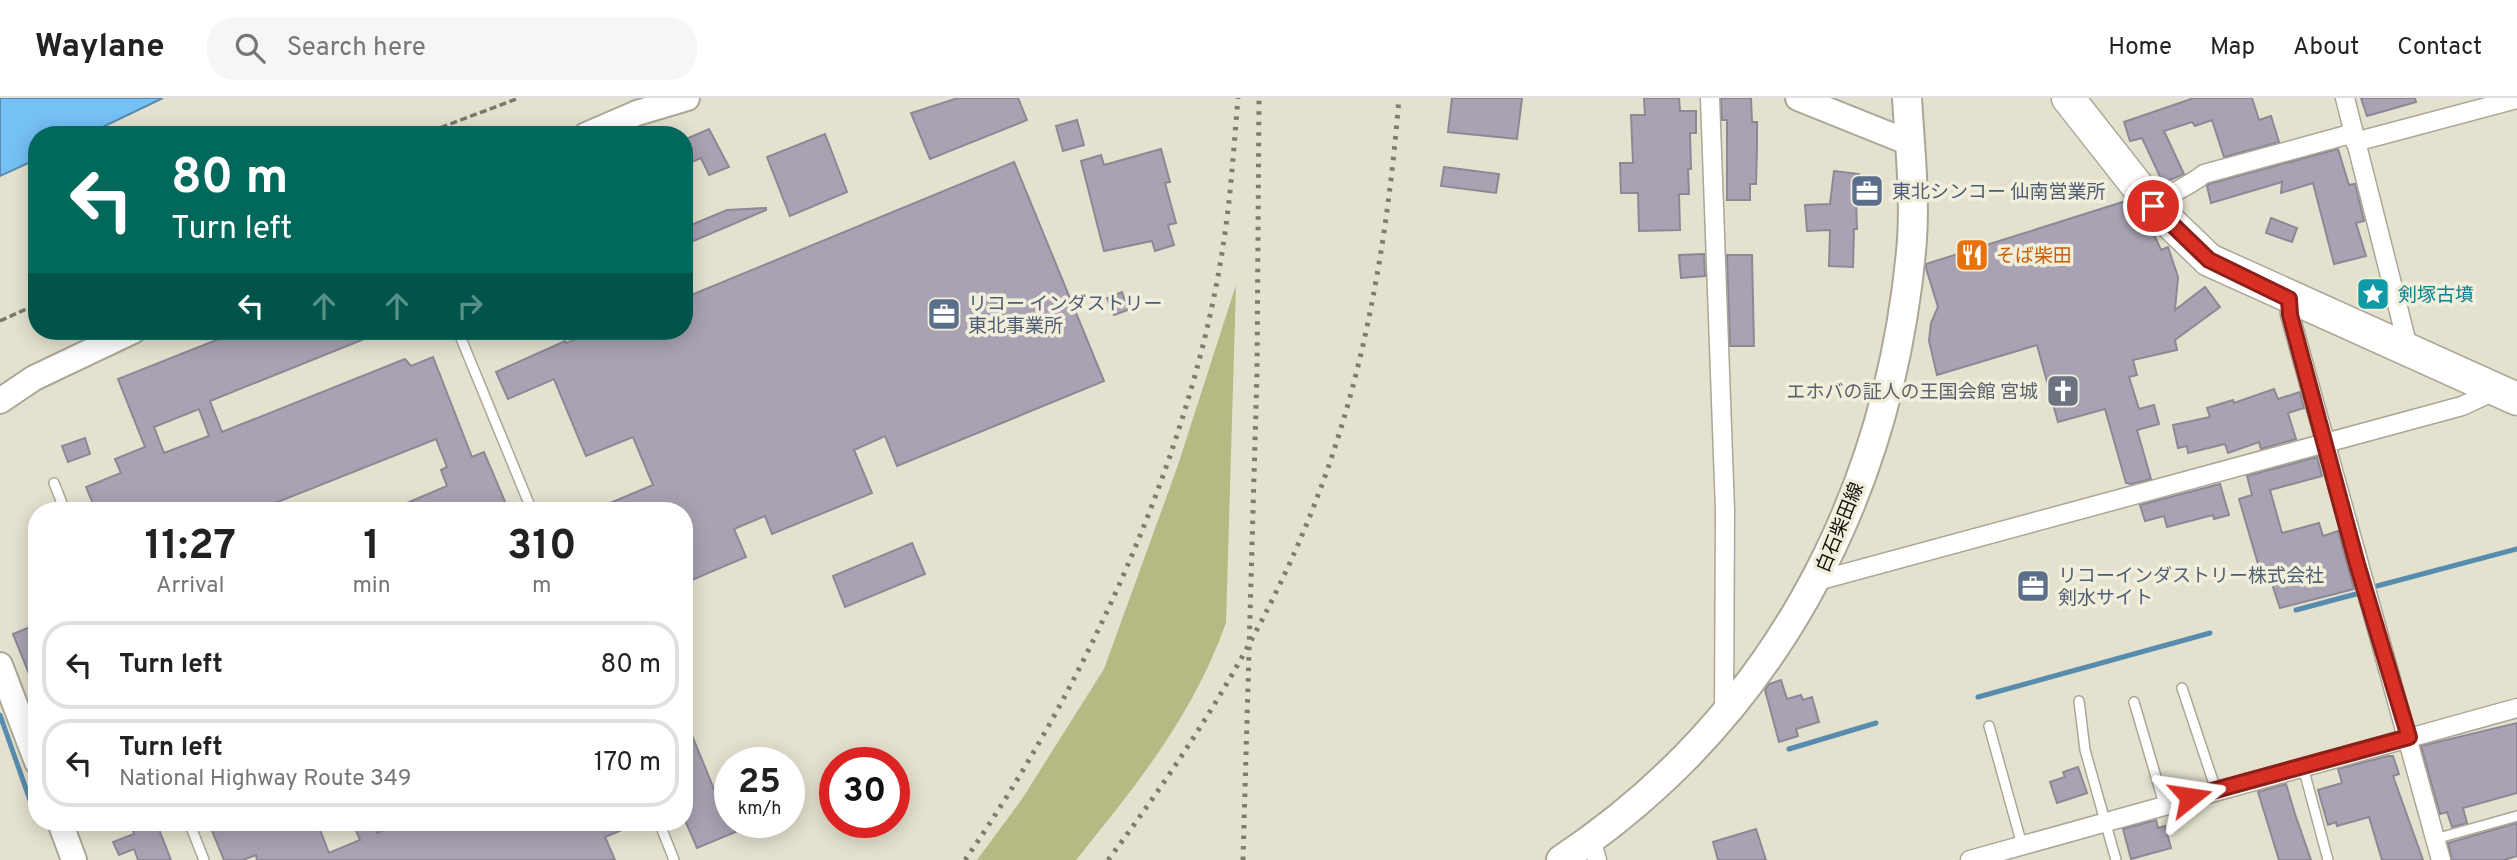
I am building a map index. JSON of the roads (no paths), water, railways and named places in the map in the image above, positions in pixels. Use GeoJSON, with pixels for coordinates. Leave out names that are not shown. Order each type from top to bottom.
{"type":"FeatureCollection","features":[{"type":"Feature","properties":{"kind":"highway"},"geometry":{"type":"LineString","coordinates":[[2068,98],[2153,206],[2209,260],[2289,299],[2507,394]]}},
{"type":"Feature","properties":{"kind":"main road","name":"白石柴田線"},"geometry":{"type":"LineString","coordinates":[[1561,860],[1594,850],[1724,716],[1754,679],[1817,581],[1881,422],[1894,366],[1911,251],[1910,143],[1906,98]]}},
{"type":"Feature","properties":{"kind":"street"},"geometry":{"type":"LineString","coordinates":[[607,126],[637,113],[687,98]]}},
{"type":"Feature","properties":{"kind":"street"},"geometry":{"type":"LineString","coordinates":[[1710,98],[1725,510],[1724,716]]}},
{"type":"Feature","properties":{"kind":"street"},"geometry":{"type":"LineString","coordinates":[[1798,98],[1910,143]]}},
{"type":"Feature","properties":{"kind":"street"},"geometry":{"type":"LineString","coordinates":[[2345,98],[2409,351]]}},
{"type":"Feature","properties":{"kind":"street"},"geometry":{"type":"LineString","coordinates":[[2153,206],[2173,190],[2193,183],[2204,174],[2517,99]]}},
{"type":"Feature","properties":{"kind":"street"},"geometry":{"type":"LineString","coordinates":[[2289,299],[2290,315],[2323,441],[2409,737],[2441,860]]}},
{"type":"Feature","properties":{"kind":"street"},"geometry":{"type":"LineString","coordinates":[[0,401],[34,378],[114,340]]}},
{"type":"Feature","properties":{"kind":"street"},"geometry":{"type":"LineString","coordinates":[[1817,581],[2323,441],[2507,394]]}},
{"type":"Feature","properties":{"kind":"street"},"geometry":{"type":"LineString","coordinates":[[0,665],[28,738]]}},
{"type":"Feature","properties":{"kind":"street"},"geometry":{"type":"LineString","coordinates":[[1970,860],[2105,820],[2517,708]]}},
{"type":"Feature","properties":{"kind":"street"},"geometry":{"type":"LineString","coordinates":[[63,831],[74,860]]}},
{"type":"Feature","properties":{"kind":"lane"},"geometry":{"type":"LineString","coordinates":[[462,340],[528,502]]}},
{"type":"Feature","properties":{"kind":"lane"},"geometry":{"type":"LineString","coordinates":[[54,483],[61,502]]}},
{"type":"Feature","properties":{"kind":"lane"},"geometry":{"type":"LineString","coordinates":[[2182,688],[2216,790]]}},
{"type":"Feature","properties":{"kind":"lane"},"geometry":{"type":"LineString","coordinates":[[2079,701],[2085,750],[2116,860]]}},
{"type":"Feature","properties":{"kind":"lane"},"geometry":{"type":"LineString","coordinates":[[2134,702],[2164,804]]}},
{"type":"Feature","properties":{"kind":"lane"},"geometry":{"type":"LineString","coordinates":[[1989,726],[2022,845]]}},
{"type":"Feature","properties":{"kind":"lane"},"geometry":{"type":"LineString","coordinates":[[2303,768],[2329,860]]}},
{"type":"Feature","properties":{"kind":"lane"},"geometry":{"type":"LineString","coordinates":[[2435,839],[2517,816]]}},
{"type":"Feature","properties":{"kind":"lane"},"geometry":{"type":"LineString","coordinates":[[193,831],[204,860]]}},
{"type":"Feature","properties":{"kind":"lane"},"geometry":{"type":"LineString","coordinates":[[663,831],[674,860]]}},
{"type":"Feature","properties":{"kind":"water"},"geometry":{"type":"Polygon","coordinates":[[[0,98],[163,98],[105,126],[28,126],[28,163],[0,176],[0,98]]]}},
{"type":"Feature","properties":{"kind":"waterway"},"geometry":{"type":"LineString","coordinates":[[2377,586],[2517,549]]}},
{"type":"Feature","properties":{"kind":"waterway"},"geometry":{"type":"LineString","coordinates":[[2296,610],[2356,594]]}},
{"type":"Feature","properties":{"kind":"waterway"},"geometry":{"type":"LineString","coordinates":[[1978,697],[2210,633]]}},
{"type":"Feature","properties":{"kind":"waterway"},"geometry":{"type":"LineString","coordinates":[[0,715],[28,794]]}},
{"type":"Feature","properties":{"kind":"waterway"},"geometry":{"type":"LineString","coordinates":[[1789,749],[1876,723]]}},
{"type":"Feature","properties":{"kind":"railway"},"geometry":{"type":"LineString","coordinates":[[965,860],[1010,792],[1092,643],[1128,564],[1160,483],[1187,401],[1209,320],[1224,240],[1238,98]]}},
{"type":"Feature","properties":{"kind":"railway"},"geometry":{"type":"LineString","coordinates":[[1243,860],[1257,372],[1259,98]]}},
{"type":"Feature","properties":{"kind":"railway"},"geometry":{"type":"LineString","coordinates":[[1108,860],[1198,731],[1251,641],[1297,547],[1317,498],[1334,450],[1362,351],[1381,251],[1399,98]]}},
{"type":"Feature","properties":{"kind":"place","name":"東北シンコー 仙南営業所"},"geometry":{"type":"Point","coordinates":[1867,191]}},
{"type":"Feature","properties":{"kind":"place","name":"そば柴田"},"geometry":{"type":"Point","coordinates":[1972,255]}},
{"type":"Feature","properties":{"kind":"place","name":"剣塚古墳"},"geometry":{"type":"Point","coordinates":[2373,294]}},
{"type":"Feature","properties":{"kind":"place","name":"リコー インダストリー 東北事業所"},"geometry":{"type":"Point","coordinates":[944,314]}},
{"type":"Feature","properties":{"kind":"place","name":"エホバの証人の王国会館 宮城"},"geometry":{"type":"Point","coordinates":[2063,391]}},
{"type":"Feature","properties":{"kind":"place","name":"リコーインダストリー株式会社 剣水サイト"},"geometry":{"type":"Point","coordinates":[2033,586]}}]}
